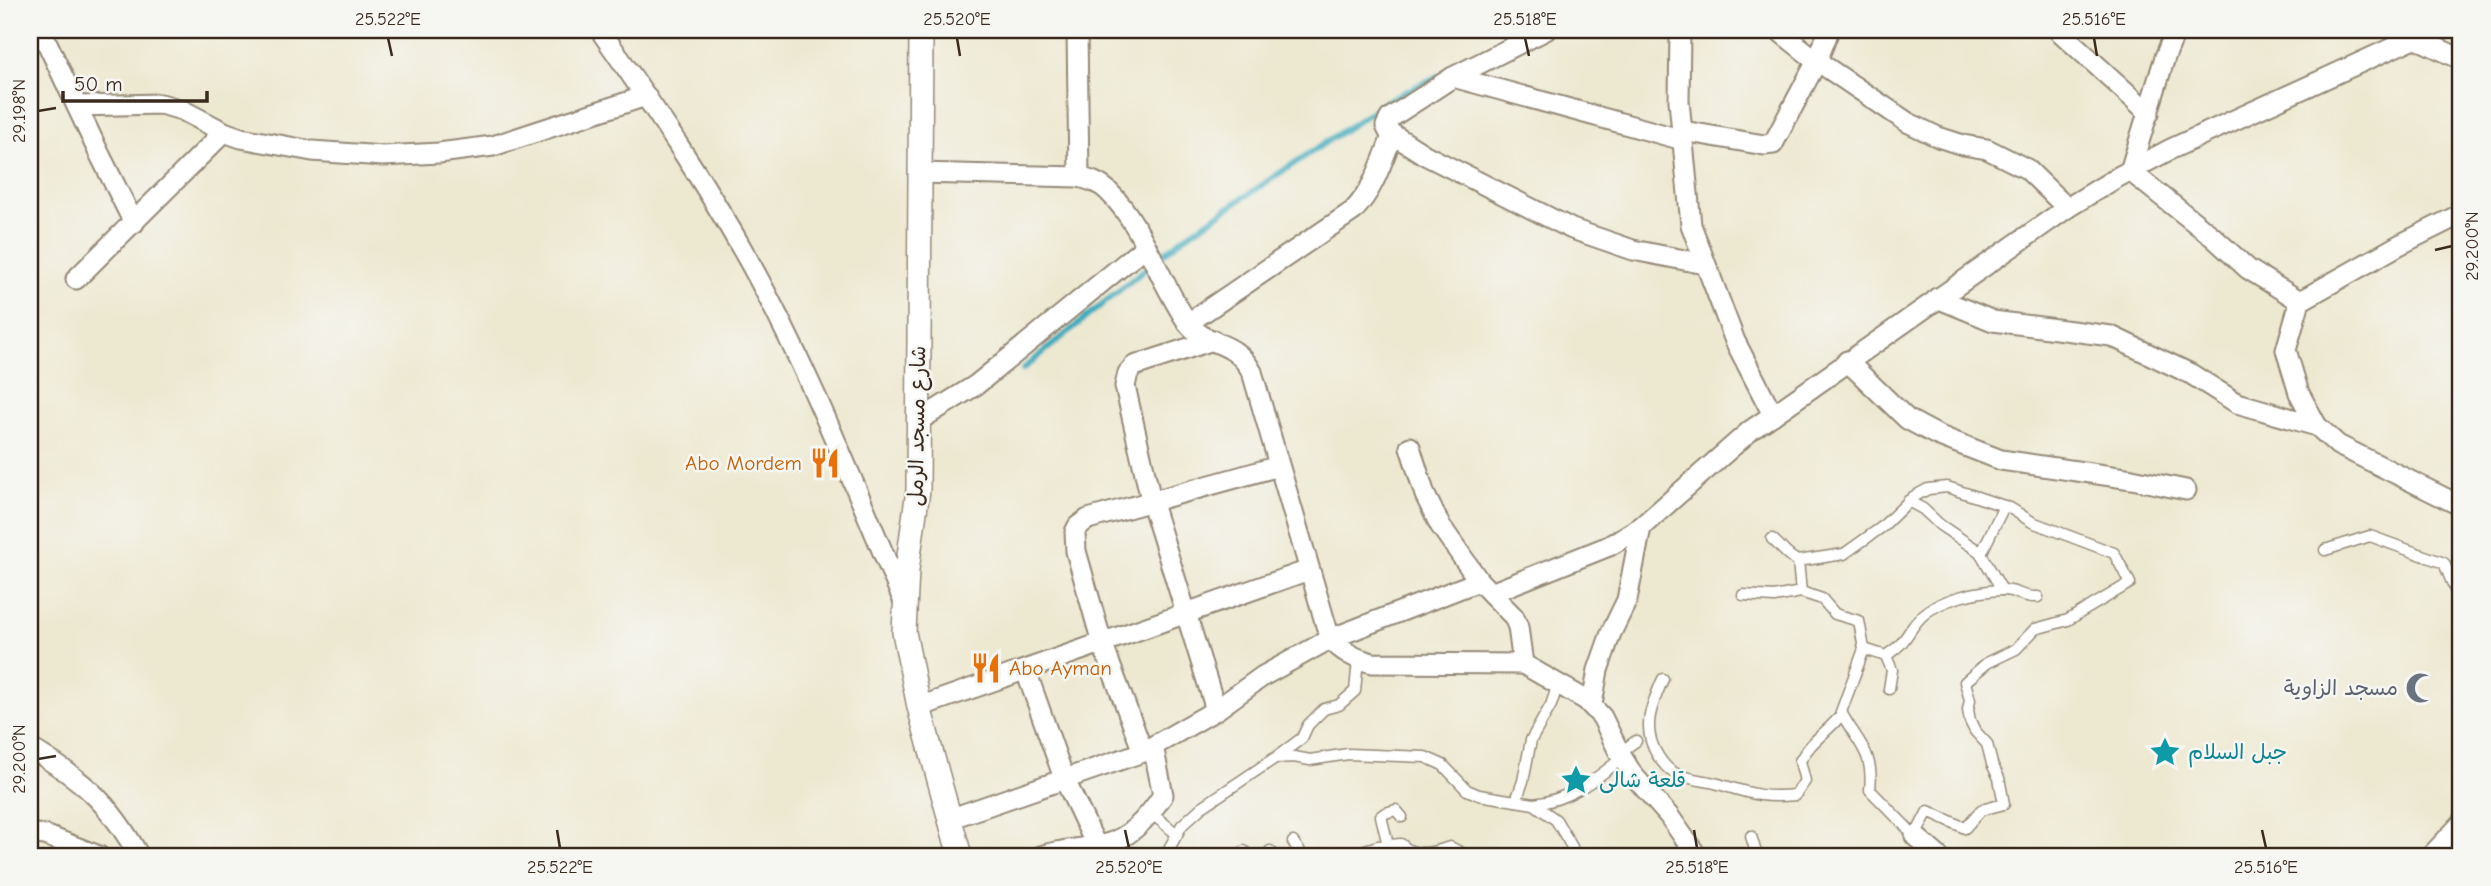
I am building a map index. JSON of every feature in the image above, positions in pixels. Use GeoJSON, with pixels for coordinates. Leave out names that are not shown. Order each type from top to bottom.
{"type":"FeatureCollection","features":[{"type":"Feature","properties":{"kind":"street"},"geometry":{"type":"LineString","coordinates":[[41,30],[134,223]]}},
{"type":"Feature","properties":{"kind":"street"},"geometry":{"type":"LineString","coordinates":[[600,30],[684,154],[750,263],[810,382],[905,602]]}},
{"type":"Feature","properties":{"kind":"street","name":"شارع مسجد الرمل"},"geometry":{"type":"LineString","coordinates":[[921,30],[918,490],[904,632],[919,708],[960,856]]}},
{"type":"Feature","properties":{"kind":"street"},"geometry":{"type":"LineString","coordinates":[[1077,30],[1079,177]]}},
{"type":"Feature","properties":{"kind":"street"},"geometry":{"type":"LineString","coordinates":[[1546,30],[1453,77],[1390,118],[1386,126],[1392,136],[1572,229],[1633,250],[1705,264]]}},
{"type":"Feature","properties":{"kind":"street"},"geometry":{"type":"LineString","coordinates":[[1680,30],[1679,101],[1691,225],[1735,341],[1773,415]]}},
{"type":"Feature","properties":{"kind":"street"},"geometry":{"type":"LineString","coordinates":[[1778,30],[1817,61],[1908,122],[1938,137],[1987,149],[2026,169],[2067,208]]}},
{"type":"Feature","properties":{"kind":"street"},"geometry":{"type":"LineString","coordinates":[[1453,77],[1683,136],[1773,144],[1817,61],[1829,30]]}},
{"type":"Feature","properties":{"kind":"street"},"geometry":{"type":"LineString","coordinates":[[2058,30],[2149,113]]}},
{"type":"Feature","properties":{"kind":"street"},"geometry":{"type":"LineString","coordinates":[[2130,171],[2176,30]]}},
{"type":"Feature","properties":{"kind":"street"},"geometry":{"type":"LineString","coordinates":[[949,819],[1148,749],[1216,710],[1263,676],[1330,639],[1609,546],[1641,527],[1751,430],[2067,208],[2130,171],[2406,34],[2461,59]]}},
{"type":"Feature","properties":{"kind":"street"},"geometry":{"type":"LineString","coordinates":[[77,106],[161,104],[182,110],[241,138],[312,151],[383,156],[494,146],[646,96]]}},
{"type":"Feature","properties":{"kind":"street"},"geometry":{"type":"LineString","coordinates":[[76,279],[224,132]]}},
{"type":"Feature","properties":{"kind":"street"},"geometry":{"type":"LineString","coordinates":[[1188,323],[1353,211],[1371,188],[1392,136]]}},
{"type":"Feature","properties":{"kind":"street"},"geometry":{"type":"LineString","coordinates":[[2130,171],[2213,237],[2248,269],[2300,301]]}},
{"type":"Feature","properties":{"kind":"street"},"geometry":{"type":"LineString","coordinates":[[919,173],[1079,177],[1096,182],[1107,190],[1130,220],[1188,323],[1198,334],[1225,344],[1246,361],[1252,372],[1330,639],[1342,651],[1358,660],[1373,663],[1524,664],[1592,704],[1602,717],[1621,756],[1643,789],[1669,816],[1692,855]]}},
{"type":"Feature","properties":{"kind":"street"},"geometry":{"type":"LineString","coordinates":[[2461,214],[2399,245],[2300,301],[2286,350],[2299,393],[2317,426],[2338,445],[2461,506]]}},
{"type":"Feature","properties":{"kind":"street"},"geometry":{"type":"LineString","coordinates":[[918,421],[976,385],[1145,247]]}},
{"type":"Feature","properties":{"kind":"street"},"geometry":{"type":"LineString","coordinates":[[1937,298],[1993,321],[2111,336],[2191,374],[2237,403],[2317,426]]}},
{"type":"Feature","properties":{"kind":"street"},"geometry":{"type":"LineString","coordinates":[[1213,340],[1134,366],[1128,373],[1125,386],[1151,500],[1216,710]]}},
{"type":"Feature","properties":{"kind":"street"},"geometry":{"type":"LineString","coordinates":[[1847,361],[1907,419],[1937,435],[2001,460],[2132,479],[2186,490]]}},
{"type":"Feature","properties":{"kind":"street"},"geometry":{"type":"LineString","coordinates":[[1410,447],[1425,495],[1435,515],[1485,587],[1516,622],[1524,664]]}},
{"type":"Feature","properties":{"kind":"street"},"geometry":{"type":"LineString","coordinates":[[1041,856],[1096,851],[1131,831],[1151,813],[1163,795],[1148,749],[1102,643],[1076,551],[1075,532],[1078,526],[1088,519],[1151,500],[1279,466]]}},
{"type":"Feature","properties":{"kind":"street"},"geometry":{"type":"LineString","coordinates":[[1592,704],[1598,670],[1611,633],[1627,600],[1641,527]]}},
{"type":"Feature","properties":{"kind":"street"},"geometry":{"type":"LineString","coordinates":[[919,708],[1309,570]]}},
{"type":"Feature","properties":{"kind":"street"},"geometry":{"type":"LineString","coordinates":[[1026,671],[1064,778],[1096,851]]}},
{"type":"Feature","properties":{"kind":"street"},"geometry":{"type":"LineString","coordinates":[[30,748],[80,780],[99,798],[114,815],[139,856]]}},
{"type":"Feature","properties":{"kind":"street"},"geometry":{"type":"LineString","coordinates":[[2431,856],[2461,824]]}},
{"type":"Feature","properties":{"kind":"street"},"geometry":{"type":"LineString","coordinates":[[30,837],[36,834],[45,835],[99,856]]}},
{"type":"Feature","properties":{"kind":"street"},"geometry":{"type":"LineString","coordinates":[[1914,836],[1938,856]]}},
{"type":"Feature","properties":{"kind":"lane"},"geometry":{"type":"LineString","coordinates":[[1772,539],[1787,556],[1798,561],[1844,554],[1882,527],[1908,501],[1928,489],[1947,487],[2004,506],[2032,522],[2114,553],[2130,583],[2068,620],[2035,629],[2016,649],[1987,663],[1965,682],[1970,700],[1970,721],[1987,744],[1999,778],[2004,804],[1981,810],[1965,828],[1928,811],[1914,836],[1870,790],[1868,754],[1842,714]]}},
{"type":"Feature","properties":{"kind":"lane"},"geometry":{"type":"LineString","coordinates":[[1908,501],[1923,509],[1940,525],[1981,554],[2002,590]]}},
{"type":"Feature","properties":{"kind":"lane"},"geometry":{"type":"LineString","coordinates":[[1981,554],[2004,506]]}},
{"type":"Feature","properties":{"kind":"lane"},"geometry":{"type":"LineString","coordinates":[[2325,550],[2370,536],[2444,563],[2461,604]]}},
{"type":"Feature","properties":{"kind":"lane"},"geometry":{"type":"LineString","coordinates":[[1798,561],[1801,592]]}},
{"type":"Feature","properties":{"kind":"lane"},"geometry":{"type":"LineString","coordinates":[[1886,656],[1902,642],[1909,629],[1926,612],[1953,600],[2002,590],[2012,591],[2024,598],[2038,597]]}},
{"type":"Feature","properties":{"kind":"lane"},"geometry":{"type":"LineString","coordinates":[[1663,678],[1654,700],[1648,730],[1651,744],[1670,771],[1752,795],[1795,795],[1805,781],[1800,761],[1806,750],[1833,726],[1842,714],[1852,676],[1864,649],[1859,621],[1835,614],[1822,599],[1801,592],[1774,597],[1743,595]]}},
{"type":"Feature","properties":{"kind":"lane"},"geometry":{"type":"LineString","coordinates":[[1864,649],[1886,656],[1892,670],[1889,689]]}},
{"type":"Feature","properties":{"kind":"lane"},"geometry":{"type":"LineString","coordinates":[[1165,856],[1182,825],[1202,807],[1302,738],[1308,725],[1324,709],[1339,705],[1355,691],[1358,660]]}},
{"type":"Feature","properties":{"kind":"lane"},"geometry":{"type":"LineString","coordinates":[[1516,801],[1531,740],[1551,705],[1558,684]]}},
{"type":"Feature","properties":{"kind":"lane"},"geometry":{"type":"LineString","coordinates":[[1275,758],[1310,760],[1348,754],[1425,757],[1443,765],[1467,790],[1479,795],[1534,804],[1549,803],[1573,794],[1636,741]]}},
{"type":"Feature","properties":{"kind":"lane"},"geometry":{"type":"LineString","coordinates":[[1534,804],[1556,820],[1572,847],[1573,856]]}},
{"type":"Feature","properties":{"kind":"lane"},"geometry":{"type":"LineString","coordinates":[[1388,845],[1381,816],[1396,810],[1402,817]]}},
{"type":"Feature","properties":{"kind":"lane"},"geometry":{"type":"LineString","coordinates":[[1151,813],[1177,834]]}},
{"type":"Feature","properties":{"kind":"lane"},"geometry":{"type":"LineString","coordinates":[[1751,836],[1757,856]]}},
{"type":"Feature","properties":{"kind":"lane"},"geometry":{"type":"LineString","coordinates":[[1293,842],[1303,856]]}},
{"type":"Feature","properties":{"kind":"lane"},"geometry":{"type":"LineString","coordinates":[[1340,856],[1357,855],[1388,845],[1401,844],[1408,851],[1418,853],[1450,847],[1468,856]]}},
{"type":"Feature","properties":{"kind":"waterway"},"geometry":{"type":"LineString","coordinates":[[1023,369],[1183,238],[1389,100],[1438,76]]}},
{"type":"Feature","properties":{"kind":"place","name":"Abo Mordem"},"geometry":{"type":"Point","coordinates":[825,463]}},
{"type":"Feature","properties":{"kind":"place","name":"Abo Ayman"},"geometry":{"type":"Point","coordinates":[986,668]}},
{"type":"Feature","properties":{"kind":"place","name":"مسجد الزاوية"},"geometry":{"type":"Point","coordinates":[2421,688]}},
{"type":"Feature","properties":{"kind":"place","name":"جبل السلام"},"geometry":{"type":"Point","coordinates":[2165,752]}},
{"type":"Feature","properties":{"kind":"place","name":"قلعة شالى"},"geometry":{"type":"Point","coordinates":[1576,780]}}]}
